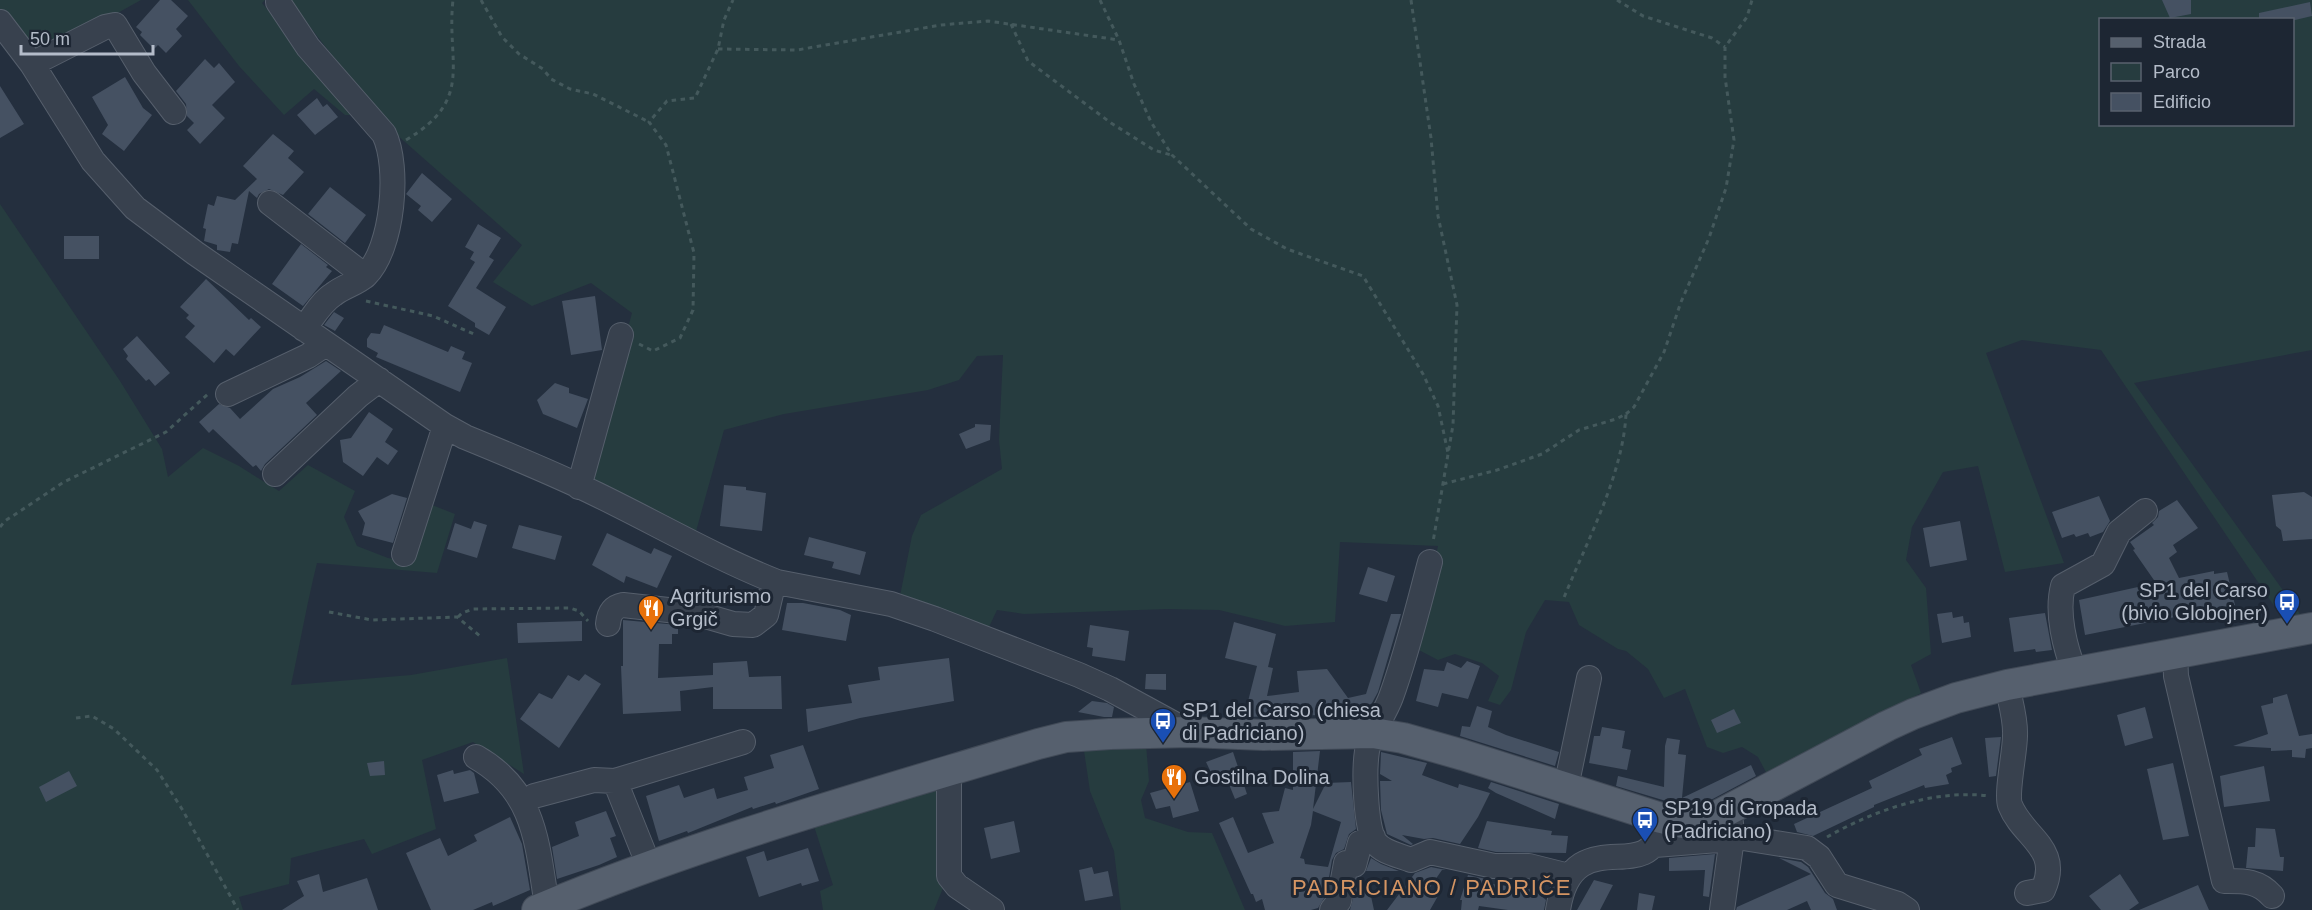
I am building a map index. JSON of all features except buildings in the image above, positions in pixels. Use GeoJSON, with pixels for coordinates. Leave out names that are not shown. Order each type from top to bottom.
{"type":"FeatureCollection","features":[{"type":"Feature","properties":{"kind":"main road"},"geometry":{"type":"LineString","coordinates":[[542,908],[650,866],[747,832],[1066,737],[1189,732],[1264,735],[1373,732],[1431,745],[1566,788],[1658,832],[1682,823],[1731,824],[1801,770],[1913,714],[1956,698],[2007,685],[2312,628]]}},
{"type":"Feature","properties":{"kind":"street"},"geometry":{"type":"LineString","coordinates":[[278,2],[308,47],[384,134],[391,148],[389,225],[375,264],[355,284],[335,292],[326,300],[304,329]]}},
{"type":"Feature","properties":{"kind":"street"},"geometry":{"type":"LineString","coordinates":[[0,22],[32,64],[93,161],[135,208],[178,242],[445,426],[465,437],[579,486],[729,562],[774,581],[891,604],[998,642],[1110,689],[1189,732]]}},
{"type":"Feature","properties":{"kind":"street"},"geometry":{"type":"LineString","coordinates":[[32,64],[105,27],[115,25],[144,73],[174,112]]}},
{"type":"Feature","properties":{"kind":"street"},"geometry":{"type":"LineString","coordinates":[[270,203],[365,276]]}},
{"type":"Feature","properties":{"kind":"street"},"geometry":{"type":"LineString","coordinates":[[579,486],[621,335]]}},
{"type":"Feature","properties":{"kind":"street"},"geometry":{"type":"LineString","coordinates":[[220,393],[308,356],[326,344]]}},
{"type":"Feature","properties":{"kind":"street"},"geometry":{"type":"LineString","coordinates":[[275,474],[358,396],[379,380]]}},
{"type":"Feature","properties":{"kind":"street"},"geometry":{"type":"LineString","coordinates":[[404,554],[445,426]]}},
{"type":"Feature","properties":{"kind":"street"},"geometry":{"type":"LineString","coordinates":[[2075,673],[2068,655],[2059,600],[2062,586],[2103,564],[2119,532],[2145,512]]}},
{"type":"Feature","properties":{"kind":"street"},"geometry":{"type":"LineString","coordinates":[[1430,561],[1403,661],[1367,750],[1366,768],[1373,837],[1377,844],[1386,851],[1411,860],[1430,852],[1494,866],[1529,866],[1569,876]]}},
{"type":"Feature","properties":{"kind":"street"},"geometry":{"type":"LineString","coordinates":[[599,623],[616,606],[623,605],[695,613],[745,626],[753,625],[766,615],[774,581]]}},
{"type":"Feature","properties":{"kind":"street"},"geometry":{"type":"LineString","coordinates":[[719,632],[731,638],[745,626]]}},
{"type":"Feature","properties":{"kind":"street"},"geometry":{"type":"LineString","coordinates":[[2175,653],[2176,676],[2224,881],[2248,881],[2263,886],[2272,896]]}},
{"type":"Feature","properties":{"kind":"street"},"geometry":{"type":"LineString","coordinates":[[1566,788],[1589,678]]}},
{"type":"Feature","properties":{"kind":"street"},"geometry":{"type":"LineString","coordinates":[[2007,685],[2016,733],[2009,802],[2014,815],[2039,844],[2047,860],[2049,876],[2043,890],[2027,893]]}},
{"type":"Feature","properties":{"kind":"street"},"geometry":{"type":"LineString","coordinates":[[534,796],[594,780],[615,781],[743,742]]}},
{"type":"Feature","properties":{"kind":"street"},"geometry":{"type":"LineString","coordinates":[[476,757],[502,773],[531,819],[542,908]]}},
{"type":"Feature","properties":{"kind":"street"},"geometry":{"type":"LineString","coordinates":[[949,771],[949,876],[957,886],[992,910]]}},
{"type":"Feature","properties":{"kind":"street"},"geometry":{"type":"LineString","coordinates":[[615,781],[650,866]]}},
{"type":"Feature","properties":{"kind":"street"},"geometry":{"type":"LineString","coordinates":[[1731,824],[1743,838],[1807,848],[1819,857],[1837,885],[1898,904],[1907,910]]}},
{"type":"Feature","properties":{"kind":"street"},"geometry":{"type":"LineString","coordinates":[[1722,910],[1731,824]]}},
{"type":"Feature","properties":{"kind":"street"},"geometry":{"type":"LineString","coordinates":[[1558,910],[1560,896],[1569,876],[1580,865],[1595,858],[1634,856],[1648,852],[1658,832]]}},
{"type":"Feature","properties":{"kind":"street"},"geometry":{"type":"LineString","coordinates":[[1332,910],[1339,901],[1346,863],[1354,865],[1360,843],[1373,837]]}},
{"type":"Feature","properties":{"kind":"path"},"geometry":{"type":"LineString","coordinates":[[391,148],[424,129],[453,91],[454,67],[450,26],[453,0]]}},
{"type":"Feature","properties":{"kind":"path"},"geometry":{"type":"LineString","coordinates":[[481,0],[502,37],[519,54],[543,69],[551,79],[570,89],[593,93],[649,122],[666,145],[694,253],[693,310],[680,338],[653,351],[621,335]]}},
{"type":"Feature","properties":{"kind":"path"},"geometry":{"type":"LineString","coordinates":[[649,122],[667,100],[695,98],[718,49],[724,20],[733,0]]}},
{"type":"Feature","properties":{"kind":"path"},"geometry":{"type":"LineString","coordinates":[[1100,0],[1119,40],[1134,84],[1151,122],[1172,155],[1251,229],[1287,249],[1363,276],[1423,374],[1438,406],[1448,453]]}},
{"type":"Feature","properties":{"kind":"path"},"geometry":{"type":"LineString","coordinates":[[1411,0],[1431,138],[1438,216],[1456,305],[1453,425],[1430,561]]}},
{"type":"Feature","properties":{"kind":"path"},"geometry":{"type":"LineString","coordinates":[[1617,0],[1643,16],[1712,38],[1725,47]]}},
{"type":"Feature","properties":{"kind":"path"},"geometry":{"type":"LineString","coordinates":[[1443,484],[1497,470],[1542,454],[1579,430],[1616,419],[1634,407],[1664,352],[1726,188],[1734,140],[1725,77],[1725,47],[1747,17],[1752,0]]}},
{"type":"Feature","properties":{"kind":"path"},"geometry":{"type":"LineString","coordinates":[[718,49],[796,50],[941,25],[988,21],[1119,40]]}},
{"type":"Feature","properties":{"kind":"path"},"geometry":{"type":"LineString","coordinates":[[1011,24],[1028,61],[1111,123],[1154,150],[1172,155]]}},
{"type":"Feature","properties":{"kind":"path"},"geometry":{"type":"LineString","coordinates":[[335,292],[433,316],[476,335]]}},
{"type":"Feature","properties":{"kind":"path"},"geometry":{"type":"LineString","coordinates":[[0,527],[5,521],[64,482],[166,432],[184,414],[220,393]]}},
{"type":"Feature","properties":{"kind":"path"},"geometry":{"type":"LineString","coordinates":[[1563,600],[1621,454],[1626,414]]}},
{"type":"Feature","properties":{"kind":"path"},"geometry":{"type":"LineString","coordinates":[[329,612],[372,620],[457,617],[473,609],[570,608],[599,623]]}},
{"type":"Feature","properties":{"kind":"path"},"geometry":{"type":"LineString","coordinates":[[457,617],[480,636]]}},
{"type":"Feature","properties":{"kind":"path"},"geometry":{"type":"LineString","coordinates":[[76,718],[92,716],[114,729],[157,770],[182,809],[237,910]]}},
{"type":"Feature","properties":{"kind":"path"},"geometry":{"type":"LineString","coordinates":[[1807,848],[1868,817],[1907,804],[1940,797],[1973,794],[2009,802]]}},
{"type":"Feature","properties":{"kind":"green space"},"geometry":{"type":"Polygon","coordinates":[[[0,0],[141,0],[105,20],[35,52],[0,13],[0,0]]]}},
{"type":"Feature","properties":{"kind":"green space"},"geometry":{"type":"Polygon","coordinates":[[[188,0],[265,0],[262,3],[358,115],[345,115],[314,89],[284,115],[239,66],[188,0]]]}},
{"type":"Feature","properties":{"kind":"green space"},"geometry":{"type":"Polygon","coordinates":[[[289,0],[2312,0],[2312,350],[2134,383],[2303,618],[2283,619],[2101,350],[2022,340],[1986,353],[2064,563],[2005,572],[1978,466],[1943,472],[1912,527],[1906,560],[1926,588],[1931,654],[1911,665],[1921,693],[1769,778],[1758,757],[1742,747],[1723,753],[1707,747],[1685,689],[1664,698],[1648,669],[1626,651],[1618,649],[1579,625],[1569,602],[1545,600],[1526,632],[1511,690],[1500,705],[1488,701],[1499,676],[1482,663],[1455,654],[1438,660],[1415,648],[1438,546],[1340,542],[1335,622],[1285,626],[1219,610],[1167,609],[1024,614],[997,610],[988,629],[900,596],[912,536],[921,515],[1002,469],[999,440],[1003,355],[977,356],[959,380],[928,390],[784,414],[724,430],[695,535],[585,483],[632,313],[591,283],[532,306],[493,282],[522,245],[388,127],[289,0]]]}},
{"type":"Feature","properties":{"kind":"green space"},"geometry":{"type":"Polygon","coordinates":[[[0,204],[120,381],[162,449],[168,477],[203,448],[239,466],[279,491],[308,465],[355,491],[344,517],[357,546],[388,558],[413,562],[432,505],[455,514],[437,573],[317,563],[291,685],[411,675],[507,658],[524,774],[473,742],[422,760],[436,829],[372,854],[364,839],[291,858],[289,884],[239,897],[243,910],[0,910],[0,204]]]}},
{"type":"Feature","properties":{"kind":"green space"},"geometry":{"type":"Polygon","coordinates":[[[1083,744],[1146,744],[1149,781],[1141,800],[1145,818],[1188,832],[1212,833],[1245,910],[1121,910],[1114,851],[1090,791],[1083,744]]]}},
{"type":"Feature","properties":{"kind":"green space"},"geometry":{"type":"Polygon","coordinates":[[[940,786],[943,888],[934,910],[823,910],[820,891],[833,885],[813,823],[940,786]]]}},
{"type":"Feature","properties":{"kind":"place","name":"SP1 del Carso (bivio Globojner)"},"geometry":{"type":"Point","coordinates":[2287,625]}},
{"type":"Feature","properties":{"kind":"place","name":"Agriturismo Grgič"},"geometry":{"type":"Point","coordinates":[651,631]}},
{"type":"Feature","properties":{"kind":"place","name":"SP1 del Carso (chiesa di Padriciano)"},"geometry":{"type":"Point","coordinates":[1163,744]}},
{"type":"Feature","properties":{"kind":"place","name":"Gostilna Dolina"},"geometry":{"type":"Point","coordinates":[1174,800]}},
{"type":"Feature","properties":{"kind":"place","name":"SP19 di Gropada (Padriciano)"},"geometry":{"type":"Point","coordinates":[1645,843]}},
{"type":"Feature","properties":{"kind":"district","name":"PADRICIANO / PADRIČE"},"geometry":{"type":"Point","coordinates":[1432,887]}}]}
